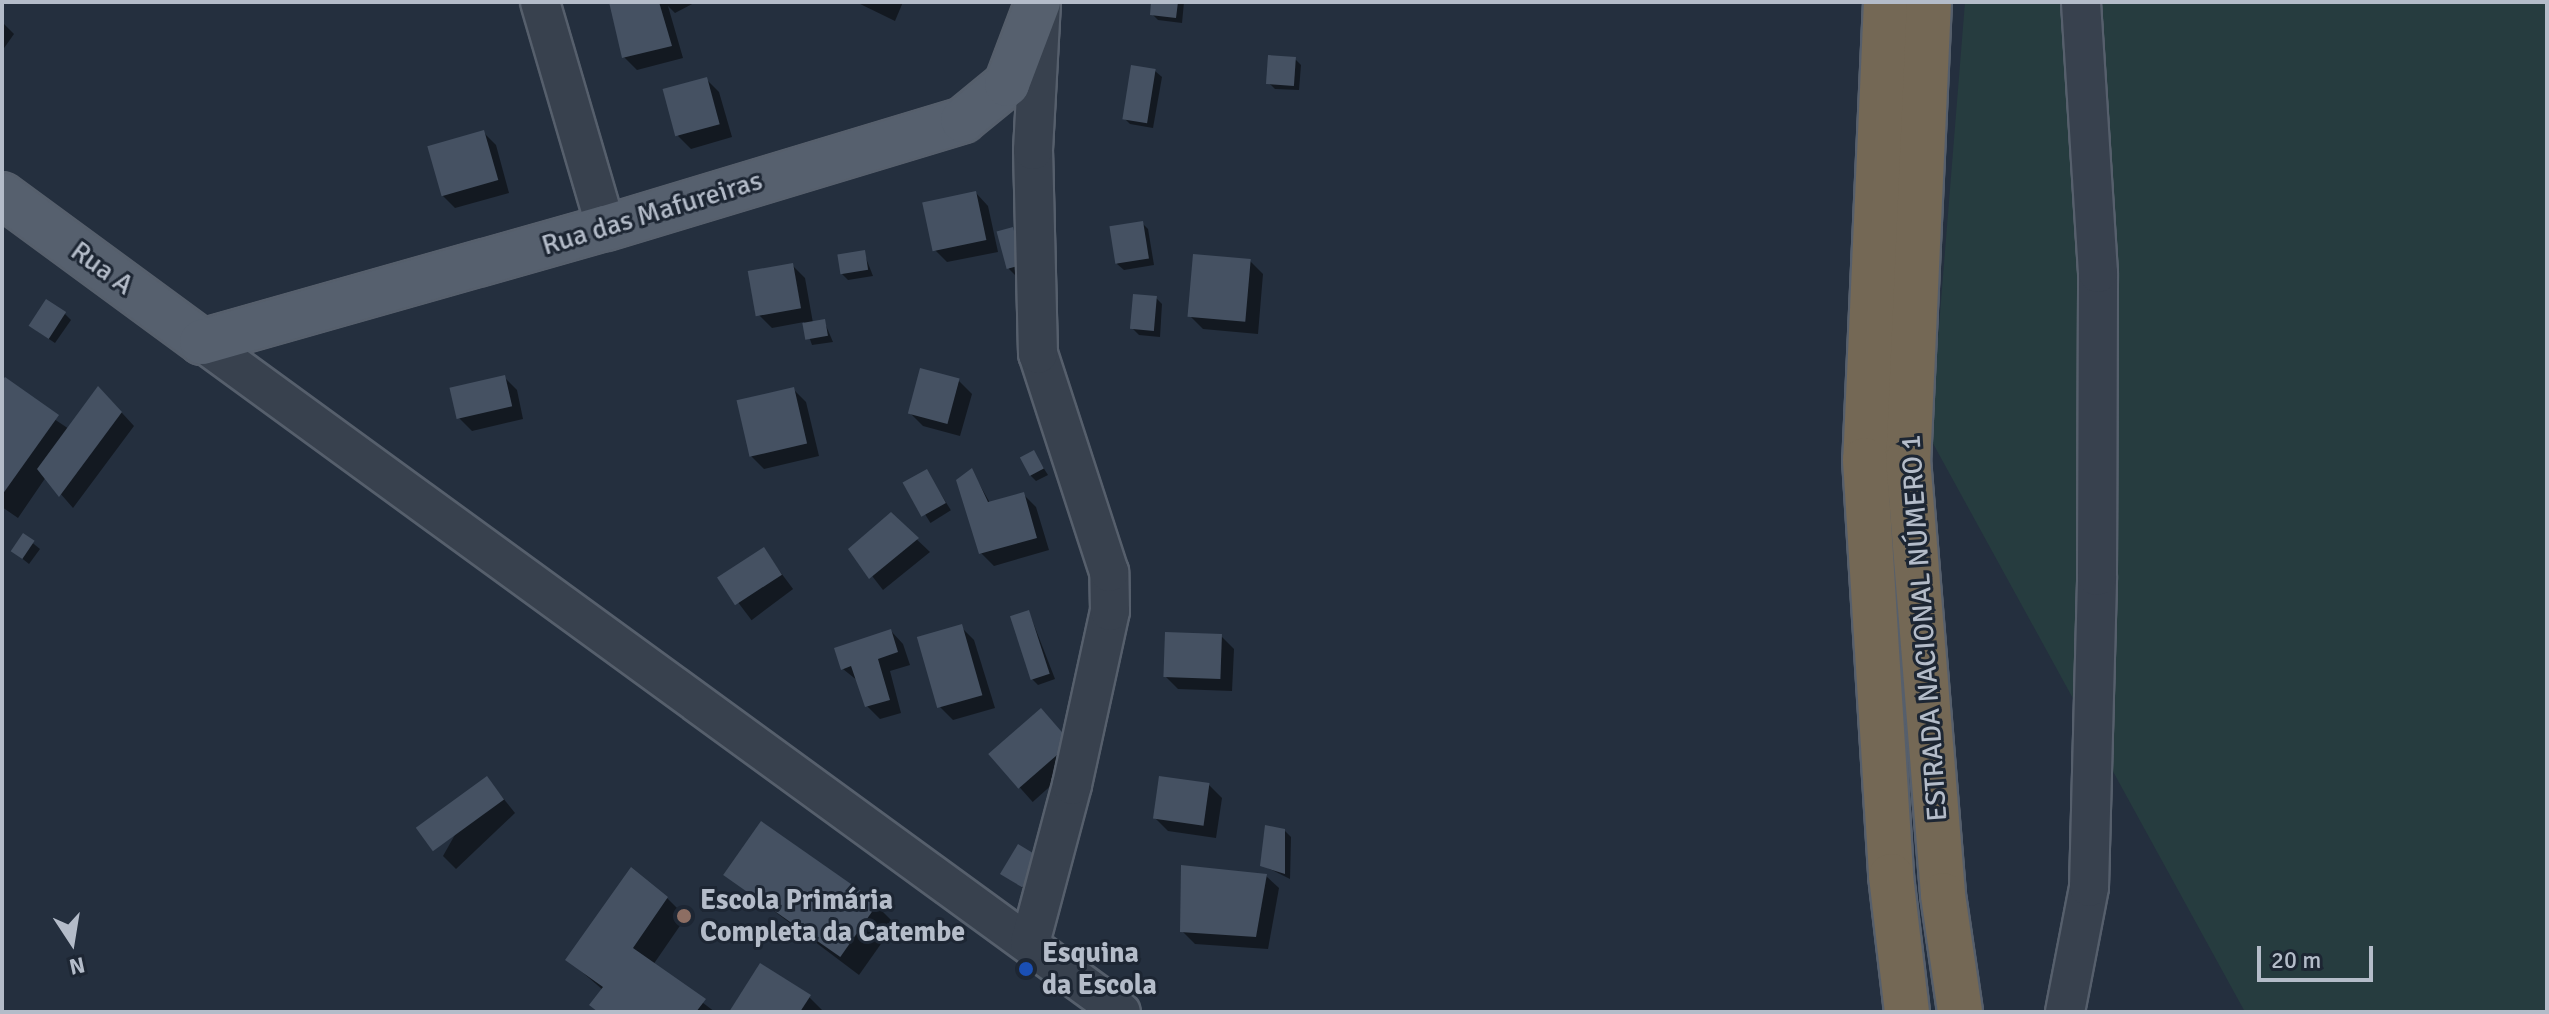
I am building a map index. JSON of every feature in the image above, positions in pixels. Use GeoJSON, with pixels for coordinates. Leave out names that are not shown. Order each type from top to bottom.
{"type":"FeatureCollection","features":[{"type":"Feature","properties":{"kind":"highway","name":"ESTRADA NACIONAL NÚMERO 1"},"geometry":{"type":"LineString","coordinates":[[1886,2],[1865,460],[1891,876],[1907,1012]]}},
{"type":"Feature","properties":{"kind":"highway","name":"ESTRADA NACIONAL NÚMERO 1"},"geometry":{"type":"LineString","coordinates":[[1929,2],[1908,459],[1943,895],[1960,1012]]}},
{"type":"Feature","properties":{"kind":"main road","name":"Rua das Mafureiras"},"geometry":{"type":"LineString","coordinates":[[202,342],[606,228],[963,120],[1007,84],[1040,2]]}},
{"type":"Feature","properties":{"kind":"main road","name":"Rua A"},"geometry":{"type":"LineString","coordinates":[[2,195],[202,342]]}},
{"type":"Feature","properties":{"kind":"street"},"geometry":{"type":"LineString","coordinates":[[540,2],[606,228]]}},
{"type":"Feature","properties":{"kind":"street"},"geometry":{"type":"LineString","coordinates":[[1030,943],[1072,785],[1110,611],[1109,572],[1038,354],[1033,150],[1040,2]]}},
{"type":"Feature","properties":{"kind":"street"},"geometry":{"type":"LineString","coordinates":[[2065,1012],[2089,887],[2097,576],[2098,273],[2081,2]]}},
{"type":"Feature","properties":{"kind":"street"},"geometry":{"type":"LineString","coordinates":[[202,342],[1121,1012]]}},
{"type":"Feature","properties":{"kind":"green space"},"geometry":{"type":"Polygon","coordinates":[[[1965,2],[2547,2],[2547,1012],[2245,1012],[1930,438],[1965,2]]]}},
{"type":"Feature","properties":{"kind":"building"},"geometry":{"type":"Polygon","coordinates":[[[609,2],[659,2],[672,46],[622,58],[609,2]]]}},
{"type":"Feature","properties":{"kind":"building"},"geometry":{"type":"Polygon","coordinates":[[[1151,2],[1178,2],[1176,18],[1150,15],[1151,2]]]}},
{"type":"Feature","properties":{"kind":"building"},"geometry":{"type":"Polygon","coordinates":[[[1268,55],[1296,57],[1294,86],[1266,84],[1268,55]]]}},
{"type":"Feature","properties":{"kind":"building"},"geometry":{"type":"Polygon","coordinates":[[[1131,65],[1156,69],[1147,123],[1122,119],[1131,65]]]}},
{"type":"Feature","properties":{"kind":"building"},"geometry":{"type":"Polygon","coordinates":[[[707,77],[720,124],[675,136],[663,89],[707,77]]]}},
{"type":"Feature","properties":{"kind":"building"},"geometry":{"type":"Polygon","coordinates":[[[484,130],[498,180],[442,196],[427,146],[484,130]]]}},
{"type":"Feature","properties":{"kind":"building"},"geometry":{"type":"Polygon","coordinates":[[[976,191],[986,240],[933,251],[922,202],[976,191]]]}},
{"type":"Feature","properties":{"kind":"building"},"geometry":{"type":"Polygon","coordinates":[[[1143,221],[1149,259],[1115,264],[1109,226],[1143,221]]]}},
{"type":"Feature","properties":{"kind":"building"},"geometry":{"type":"Polygon","coordinates":[[[1013,227],[1023,265],[1007,269],[997,231],[1013,227]]]}},
{"type":"Feature","properties":{"kind":"building"},"geometry":{"type":"Polygon","coordinates":[[[865,250],[868,270],[840,274],[837,254],[865,250]]]}},
{"type":"Feature","properties":{"kind":"building"},"geometry":{"type":"Polygon","coordinates":[[[1193,254],[1251,259],[1245,322],[1188,317],[1193,254]]]}},
{"type":"Feature","properties":{"kind":"building"},"geometry":{"type":"Polygon","coordinates":[[[793,263],[801,308],[756,316],[748,271],[793,263]]]}},
{"type":"Feature","properties":{"kind":"building"},"geometry":{"type":"Polygon","coordinates":[[[1133,294],[1157,296],[1154,331],[1130,329],[1133,294]]]}},
{"type":"Feature","properties":{"kind":"building"},"geometry":{"type":"Polygon","coordinates":[[[46,299],[66,312],[49,339],[29,326],[46,299]]]}},
{"type":"Feature","properties":{"kind":"building"},"geometry":{"type":"Polygon","coordinates":[[[825,319],[828,336],[805,340],[802,323],[825,319]]]}},
{"type":"Feature","properties":{"kind":"building"},"geometry":{"type":"Polygon","coordinates":[[[920,368],[960,379],[947,424],[908,413],[920,368]]]}},
{"type":"Feature","properties":{"kind":"building"},"geometry":{"type":"Polygon","coordinates":[[[505,375],[512,406],[457,419],[449,388],[505,375]]]}},
{"type":"Feature","properties":{"kind":"building"},"geometry":{"type":"Polygon","coordinates":[[[5,377],[59,415],[2,495],[2,381],[5,377]]]}},
{"type":"Feature","properties":{"kind":"building"},"geometry":{"type":"Polygon","coordinates":[[[98,386],[122,412],[59,497],[37,469],[98,386]]]}},
{"type":"Feature","properties":{"kind":"building"},"geometry":{"type":"Polygon","coordinates":[[[794,387],[807,444],[750,457],[737,400],[794,387]]]}},
{"type":"Feature","properties":{"kind":"building"},"geometry":{"type":"Polygon","coordinates":[[[1034,450],[1044,469],[1030,476],[1020,458],[1034,450]]]}},
{"type":"Feature","properties":{"kind":"building"},"geometry":{"type":"Polygon","coordinates":[[[972,468],[988,502],[1024,492],[1037,538],[979,554],[956,480],[972,468]]]}},
{"type":"Feature","properties":{"kind":"building"},"geometry":{"type":"Polygon","coordinates":[[[927,469],[946,503],[921,517],[903,483],[927,469]]]}},
{"type":"Feature","properties":{"kind":"building"},"geometry":{"type":"Polygon","coordinates":[[[891,512],[919,538],[869,579],[848,549],[891,512]]]}},
{"type":"Feature","properties":{"kind":"building"},"geometry":{"type":"Polygon","coordinates":[[[23,533],[35,541],[22,559],[11,551],[23,533]]]}},
{"type":"Feature","properties":{"kind":"building"},"geometry":{"type":"Polygon","coordinates":[[[764,547],[782,575],[735,605],[717,577],[764,547]]]}},
{"type":"Feature","properties":{"kind":"building"},"geometry":{"type":"Polygon","coordinates":[[[1029,610],[1050,674],[1031,680],[1010,616],[1029,610]]]}},
{"type":"Feature","properties":{"kind":"building"},"geometry":{"type":"Polygon","coordinates":[[[962,624],[982,695],[937,708],[917,637],[962,624]]]}},
{"type":"Feature","properties":{"kind":"building"},"geometry":{"type":"Polygon","coordinates":[[[891,629],[898,652],[878,659],[890,700],[865,707],[851,666],[841,670],[834,648],[891,629]]]}},
{"type":"Feature","properties":{"kind":"building"},"geometry":{"type":"Polygon","coordinates":[[[1165,632],[1222,634],[1220,679],[1163,677],[1165,632]]]}},
{"type":"Feature","properties":{"kind":"building"},"geometry":{"type":"Polygon","coordinates":[[[1041,708],[1071,743],[1018,789],[988,754],[1041,708]]]}},
{"type":"Feature","properties":{"kind":"building"},"geometry":{"type":"Polygon","coordinates":[[[487,776],[504,799],[433,851],[416,828],[487,776]]]}},
{"type":"Feature","properties":{"kind":"building"},"geometry":{"type":"Polygon","coordinates":[[[1159,776],[1210,783],[1204,826],[1153,819],[1159,776]]]}},
{"type":"Feature","properties":{"kind":"building"},"geometry":{"type":"Polygon","coordinates":[[[761,821],[878,903],[840,957],[723,875],[761,821]]]}},
{"type":"Feature","properties":{"kind":"building"},"geometry":{"type":"Polygon","coordinates":[[[1265,825],[1285,829],[1285,874],[1260,866],[1265,825]]]}},
{"type":"Feature","properties":{"kind":"building"},"geometry":{"type":"Polygon","coordinates":[[[1018,844],[1040,857],[1022,887],[1000,874],[1018,844]]]}},
{"type":"Feature","properties":{"kind":"building"},"geometry":{"type":"Polygon","coordinates":[[[1181,865],[1267,874],[1256,937],[1180,932],[1181,865]]]}},
{"type":"Feature","properties":{"kind":"building"},"geometry":{"type":"Polygon","coordinates":[[[631,867],[668,897],[633,948],[706,999],[696,1012],[598,1012],[589,1005],[603,987],[565,960],[631,867]]]}},
{"type":"Feature","properties":{"kind":"building"},"geometry":{"type":"Polygon","coordinates":[[[760,963],[811,995],[800,1012],[729,1012],[760,963]]]}},
{"type":"Feature","properties":{"kind":"place","name":"Escola Primária Completa da Catembe"},"geometry":{"type":"Point","coordinates":[684,916]}},
{"type":"Feature","properties":{"kind":"place","name":"Esquina da Escola"},"geometry":{"type":"Point","coordinates":[1026,969]}}]}
